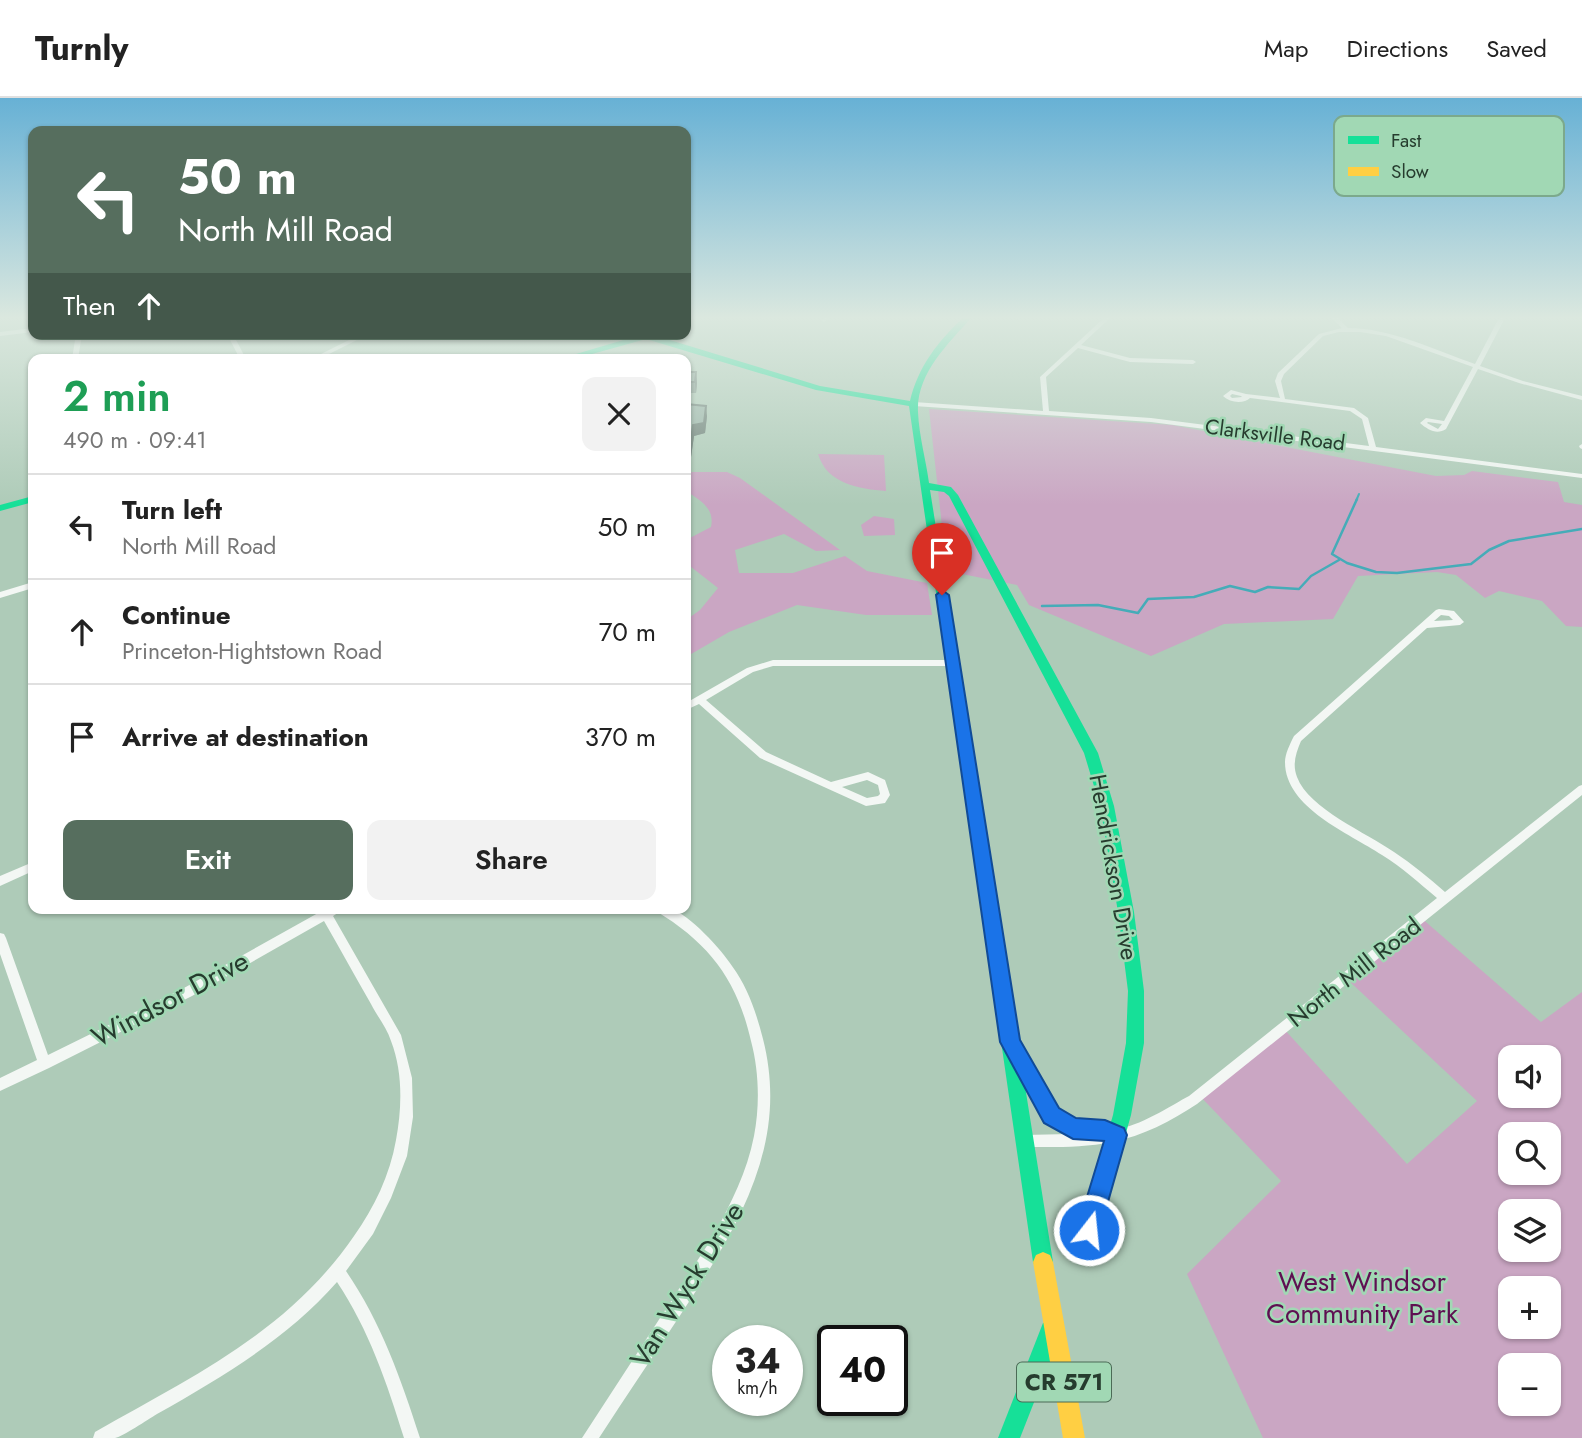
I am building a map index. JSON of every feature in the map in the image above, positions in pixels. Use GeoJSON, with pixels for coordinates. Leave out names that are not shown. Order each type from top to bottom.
{"type":"FeatureCollection","features":[{"type":"Feature","properties":{"kind":"street","name":"Clarksville Road"},"geometry":{"type":"LineString","coordinates":[[796,381],[834,392],[914,404],[1151,419],[1582,476]]}},
{"type":"Feature","properties":{"kind":"street"},"geometry":{"type":"LineString","coordinates":[[920,381],[914,404],[925,486],[1053,1326],[1009,1438]]}},
{"type":"Feature","properties":{"kind":"street"},"geometry":{"type":"LineString","coordinates":[[1043,381],[1046,412]]}},
{"type":"Feature","properties":{"kind":"street"},"geometry":{"type":"LineString","coordinates":[[1278,381],[1283,398]]}},
{"type":"Feature","properties":{"kind":"street"},"geometry":{"type":"LineString","coordinates":[[1445,426],[1469,381]]}},
{"type":"Feature","properties":{"kind":"street"},"geometry":{"type":"LineString","coordinates":[[1520,381],[1582,398]]}},
{"type":"Feature","properties":{"kind":"street"},"geometry":{"type":"LineString","coordinates":[[1246,396],[1340,405],[1358,412],[1365,418],[1373,448]]}},
{"type":"Feature","properties":{"kind":"street","name":"Hendrickson Drive"},"geometry":{"type":"LineString","coordinates":[[925,486],[947,489],[953,495],[1091,753],[1103,785],[1126,908],[1137,1001],[1132,1068],[1116,1135]]}},
{"type":"Feature","properties":{"kind":"street"},"geometry":{"type":"LineString","coordinates":[[0,508],[28,500]]}},
{"type":"Feature","properties":{"kind":"street"},"geometry":{"type":"LineString","coordinates":[[0,595],[28,587]]}},
{"type":"Feature","properties":{"kind":"street"},"geometry":{"type":"LineString","coordinates":[[1425,625],[1297,739],[1292,748],[1290,767],[1299,789],[1317,810],[1383,849],[1446,899]]}},
{"type":"Feature","properties":{"kind":"street"},"geometry":{"type":"LineString","coordinates":[[691,704],[750,670],[773,663],[952,663]]}},
{"type":"Feature","properties":{"kind":"street"},"geometry":{"type":"LineString","coordinates":[[699,699],[756,750],[829,786],[866,802],[881,800],[885,795],[882,783],[868,776],[829,786]]}},
{"type":"Feature","properties":{"kind":"street","name":"North Mill Road"},"geometry":{"type":"LineString","coordinates":[[1024,1141],[1100,1140],[1141,1130],[1193,1100],[1582,789]]}},
{"type":"Feature","properties":{"kind":"street"},"geometry":{"type":"LineString","coordinates":[[0,881],[28,868]]}},
{"type":"Feature","properties":{"kind":"street","name":"Windsor Drive"},"geometry":{"type":"LineString","coordinates":[[0,1085],[188,992],[326,914]]}},
{"type":"Feature","properties":{"kind":"street"},"geometry":{"type":"LineString","coordinates":[[101,1438],[262,1340],[314,1296],[338,1271],[362,1238],[393,1178],[406,1131],[408,1081],[397,1040],[333,914]]}},
{"type":"Feature","properties":{"kind":"street","name":"Van Wyck Drive"},"geometry":{"type":"LineString","coordinates":[[590,1438],[726,1234],[752,1173],[760,1134],[764,1082],[761,1053],[748,1007],[733,977],[713,950],[669,914]]}},
{"type":"Feature","properties":{"kind":"street"},"geometry":{"type":"LineString","coordinates":[[0,938],[45,1063]]}},
{"type":"Feature","properties":{"kind":"street","name":"North Mill Road"},"geometry":{"type":"LineString","coordinates":[[1010,1042],[1051,1115],[1073,1128],[1105,1131],[1116,1135]]}},
{"type":"Feature","properties":{"kind":"street"},"geometry":{"type":"LineString","coordinates":[[1082,1254],[1116,1135]]}},
{"type":"Feature","properties":{"kind":"street"},"geometry":{"type":"LineString","coordinates":[[338,1271],[361,1303],[377,1335],[412,1438]]}},
{"type":"Feature","properties":{"kind":"street","name":"CR 571"},"geometry":{"type":"LineString","coordinates":[[1053,1326],[1074,1438]]}},
{"type":"Feature","properties":{"kind":"green space"},"geometry":{"type":"Polygon","coordinates":[[[929,409],[1172,425],[1436,476],[1464,475],[1472,471],[1558,482],[1564,502],[1582,505],[1582,627],[1566,626],[1542,601],[1499,591],[1485,598],[1456,575],[1437,572],[1358,576],[1333,619],[1224,624],[1151,656],[1029,605],[1017,585],[947,571],[929,409]]]}},
{"type":"Feature","properties":{"kind":"green space"},"geometry":{"type":"Polygon","coordinates":[[[818,454],[884,455],[886,491],[845,483],[829,472],[818,454]]]}},
{"type":"Feature","properties":{"kind":"green space"},"geometry":{"type":"Polygon","coordinates":[[[691,472],[727,472],[740,478],[840,550],[816,551],[784,534],[735,550],[739,573],[793,573],[845,556],[867,571],[927,583],[932,615],[866,615],[797,605],[729,632],[691,654],[691,616],[718,588],[691,567],[691,537],[711,527],[712,520],[705,505],[691,494],[691,472]]]}},
{"type":"Feature","properties":{"kind":"green space"},"geometry":{"type":"Polygon","coordinates":[[[874,516],[894,519],[895,535],[864,536],[861,525],[874,516]]]}},
{"type":"Feature","properties":{"kind":"green space","name":"West Windsor Community Park"},"geometry":{"type":"Polygon","coordinates":[[[1419,916],[1541,1022],[1582,992],[1582,1438],[1263,1438],[1187,1274],[1281,1181],[1199,1095],[1284,1029],[1407,1164],[1477,1101],[1347,979],[1419,916]]]}},
{"type":"Feature","properties":{"kind":"building"},"geometry":{"type":"Polygon","coordinates":[[[691,404],[706,406],[704,423],[693,425],[691,439],[691,404]]]}},
{"type":"Feature","properties":{"kind":"waterway"},"geometry":{"type":"LineString","coordinates":[[1356,501],[1359,494]]}},
{"type":"Feature","properties":{"kind":"waterway"},"geometry":{"type":"LineString","coordinates":[[1357,499],[1332,554],[1347,563],[1376,572],[1397,573],[1471,564],[1489,550],[1509,541],[1582,529]]}},
{"type":"Feature","properties":{"kind":"waterway"},"geometry":{"type":"LineString","coordinates":[[1042,606],[1098,605],[1138,613],[1148,599],[1194,597],[1230,586],[1255,592],[1268,587],[1299,589],[1311,576],[1339,560]]}},
{"type":"Feature","properties":{"kind":"traffic: fast"},"geometry":{"type":"LineString","coordinates":[[794,381],[819,388],[914,404]]}},
{"type":"Feature","properties":{"kind":"traffic: fast"},"geometry":{"type":"LineString","coordinates":[[921,381],[913,410],[1043,1262]]}},
{"type":"Feature","properties":{"kind":"traffic: fast"},"geometry":{"type":"LineString","coordinates":[[925,486],[947,489],[953,495],[1091,753],[1107,806],[1126,912],[1136,991],[1135,1043],[1122,1115],[1082,1254]]}},
{"type":"Feature","properties":{"kind":"traffic: fast"},"geometry":{"type":"LineString","coordinates":[[0,508],[28,500]]}},
{"type":"Feature","properties":{"kind":"traffic: fast"},"geometry":{"type":"LineString","coordinates":[[1009,1438],[1051,1331]]}},
{"type":"Feature","properties":{"kind":"traffic: slow"},"geometry":{"type":"LineString","coordinates":[[1043,1262],[1074,1438]]}},
{"type":"Feature","properties":{"kind":"route"},"geometry":{"type":"LineString","coordinates":[[942,595],[1010,1042],[1031,1084],[1051,1115],[1065,1126],[1116,1135],[1089,1230]]}}]}
